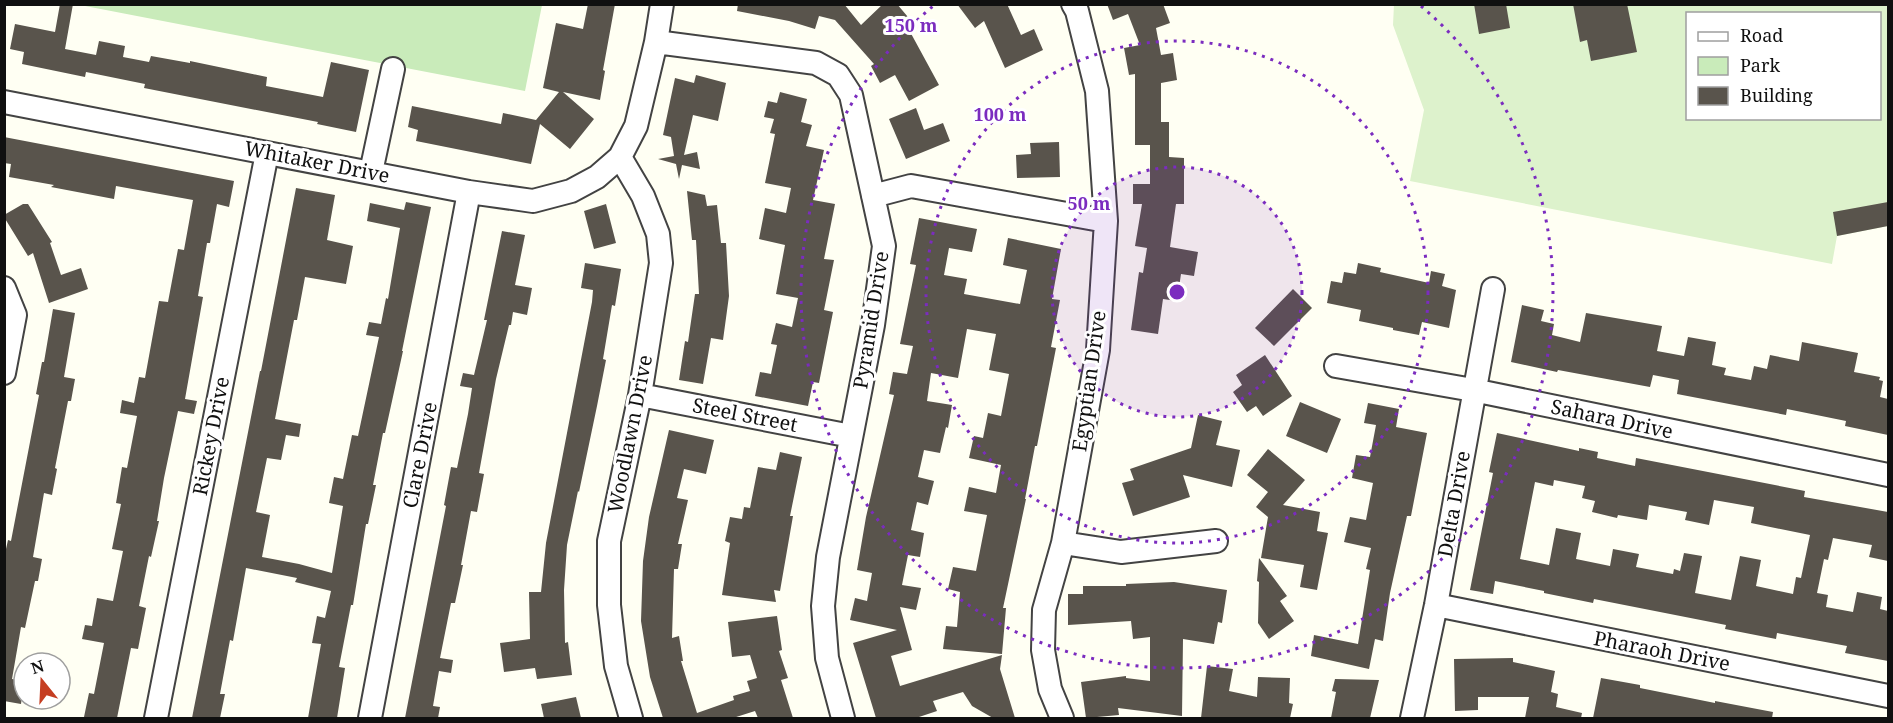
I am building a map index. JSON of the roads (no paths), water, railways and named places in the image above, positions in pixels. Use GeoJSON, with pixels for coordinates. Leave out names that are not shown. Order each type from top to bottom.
{"type":"FeatureCollection","features":[{"type":"Feature","properties":{"kind":"street"},"geometry":{"type":"LineString","coordinates":[[620,157],[636,126],[656,42],[662,4]]}},
{"type":"Feature","properties":{"kind":"street","name":"Egyptian Drive"},"geometry":{"type":"LineString","coordinates":[[1062,718],[1050,689],[1043,650],[1044,610],[1063,543],[1098,350],[1106,221],[1097,92],[1077,11],[1073,4]]}},
{"type":"Feature","properties":{"kind":"street","name":"Pyramid Drive"},"geometry":{"type":"LineString","coordinates":[[656,42],[816,63],[838,75],[852,95],[884,246],[873,325],[828,557],[823,606],[827,658],[843,718]]}},
{"type":"Feature","properties":{"kind":"street"},"geometry":{"type":"LineString","coordinates":[[371,172],[393,69]]}},
{"type":"Feature","properties":{"kind":"street","name":"Whitaker Drive"},"geometry":{"type":"LineString","coordinates":[[4,102],[470,192],[533,201],[571,191],[597,177],[620,157]]}},
{"type":"Feature","properties":{"kind":"street","name":"Rickey Drive"},"geometry":{"type":"LineString","coordinates":[[156,718],[267,153]]}},
{"type":"Feature","properties":{"kind":"street","name":"Woodlawn Drive"},"geometry":{"type":"LineString","coordinates":[[620,157],[643,196],[658,234],[661,263],[640,395],[609,541],[609,605],[616,666],[631,718]]}},
{"type":"Feature","properties":{"kind":"street"},"geometry":{"type":"LineString","coordinates":[[873,196],[911,186],[1106,221]]}},
{"type":"Feature","properties":{"kind":"street","name":"Clare Drive"},"geometry":{"type":"LineString","coordinates":[[370,718],[470,192]]}},
{"type":"Feature","properties":{"kind":"street"},"geometry":{"type":"LineString","coordinates":[[4,288],[15,315],[4,373]]}},
{"type":"Feature","properties":{"kind":"street","name":"Delta Drive"},"geometry":{"type":"LineString","coordinates":[[1412,718],[1436,605],[1493,289]]}},
{"type":"Feature","properties":{"kind":"street","name":"Sahara Drive"},"geometry":{"type":"LineString","coordinates":[[1336,366],[1473,390],[1888,475]]}},
{"type":"Feature","properties":{"kind":"street","name":"Steel Street"},"geometry":{"type":"LineString","coordinates":[[640,395],[851,436]]}},
{"type":"Feature","properties":{"kind":"street"},"geometry":{"type":"LineString","coordinates":[[1063,543],[1121,552],[1216,541]]}},
{"type":"Feature","properties":{"kind":"street","name":"Pharaoh Drive"},"geometry":{"type":"LineString","coordinates":[[1436,605],[1888,696]]}}]}
